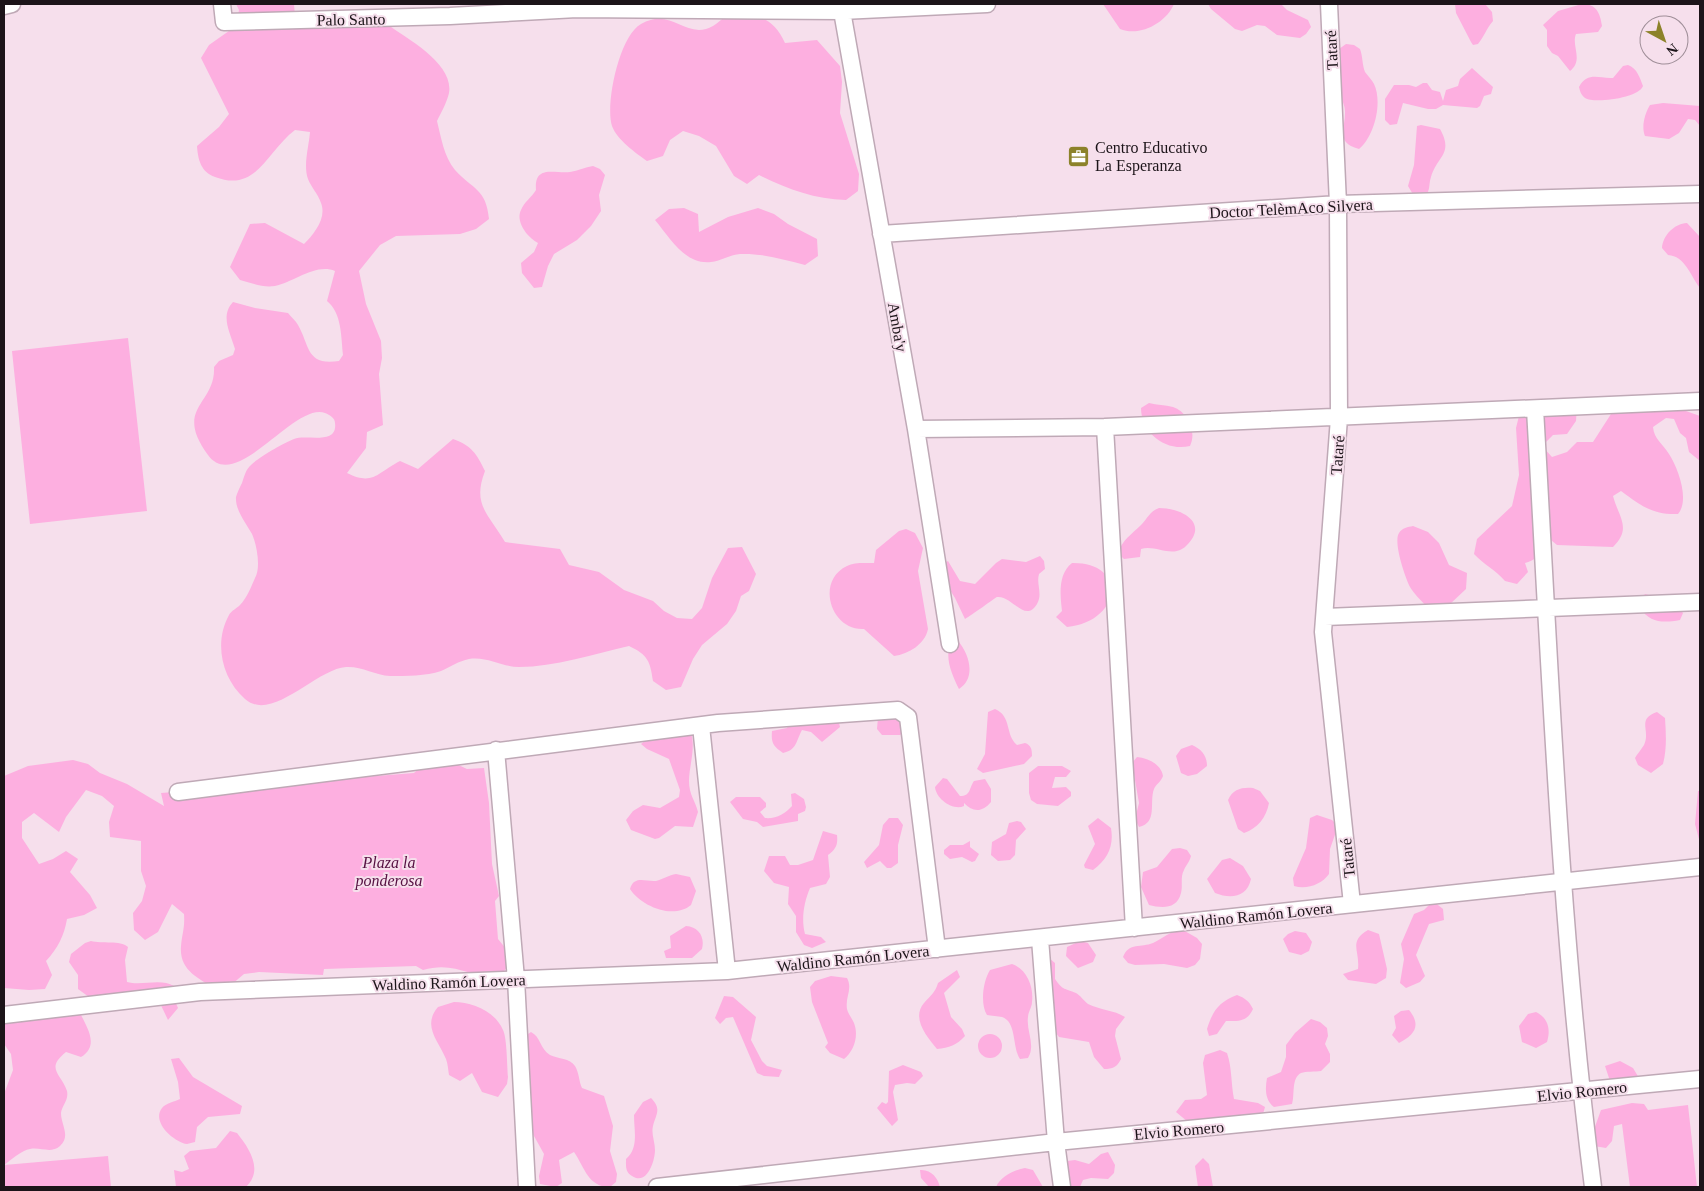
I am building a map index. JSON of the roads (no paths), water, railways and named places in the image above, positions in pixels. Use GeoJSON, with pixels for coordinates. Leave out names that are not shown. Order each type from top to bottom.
{"type":"FeatureCollection","features":[{"type":"Feature","properties":{"kind":"street"},"geometry":{"type":"LineString","coordinates":[[4,6],[12,4]]}},
{"type":"Feature","properties":{"kind":"street","name":"Palo Santo"},"geometry":{"type":"LineString","coordinates":[[222,4],[224,22],[450,16],[577,6],[842,11],[867,6],[987,4]]}},
{"type":"Feature","properties":{"kind":"street","name":"Tataré"},"geometry":{"type":"LineString","coordinates":[[1329,4],[1338,204],[1340,418],[1324,632],[1352,904]]}},
{"type":"Feature","properties":{"kind":"street","name":"Amba'y"},"geometry":{"type":"LineString","coordinates":[[842,11],[916,429],[950,644]]}},
{"type":"Feature","properties":{"kind":"street","name":"Doctor TelèmAco Silvera"},"geometry":{"type":"LineString","coordinates":[[882,234],[1338,204],[1700,194]]}},
{"type":"Feature","properties":{"kind":"street"},"geometry":{"type":"LineString","coordinates":[[916,429],[1105,427],[1700,401]]}},
{"type":"Feature","properties":{"kind":"street"},"geometry":{"type":"LineString","coordinates":[[1535,409],[1562,881],[1581,1092],[1593,1187]]}},
{"type":"Feature","properties":{"kind":"street"},"geometry":{"type":"LineString","coordinates":[[1105,427],[1134,928]]}},
{"type":"Feature","properties":{"kind":"street"},"geometry":{"type":"LineString","coordinates":[[1324,617],[1700,602]]}},
{"type":"Feature","properties":{"kind":"street"},"geometry":{"type":"LineString","coordinates":[[178,792],[496,750],[701,726],[898,710],[908,718],[937,949]]}},
{"type":"Feature","properties":{"kind":"street"},"geometry":{"type":"LineString","coordinates":[[701,726],[727,971]]}},
{"type":"Feature","properties":{"kind":"street"},"geometry":{"type":"LineString","coordinates":[[496,750],[516,979],[527,1187]]}},
{"type":"Feature","properties":{"kind":"street","name":"Waldino Ramón Lovera"},"geometry":{"type":"LineString","coordinates":[[4,1015],[200,992],[727,971],[1700,867]]}},
{"type":"Feature","properties":{"kind":"street"},"geometry":{"type":"LineString","coordinates":[[1040,939],[1056,1142],[1062,1187]]}},
{"type":"Feature","properties":{"kind":"street","name":"Elvio Romero"},"geometry":{"type":"LineString","coordinates":[[658,1187],[1056,1142],[1700,1079]]}},
{"type":"Feature","properties":{"kind":"place","name":"Centro Educativo La Esperanza"},"geometry":{"type":"Point","coordinates":[1079,156]}},
{"type":"Feature","properties":{"kind":"park label","name":"Plaza la ponderosa"},"geometry":{"type":"Point","coordinates":[389,871]}}]}
